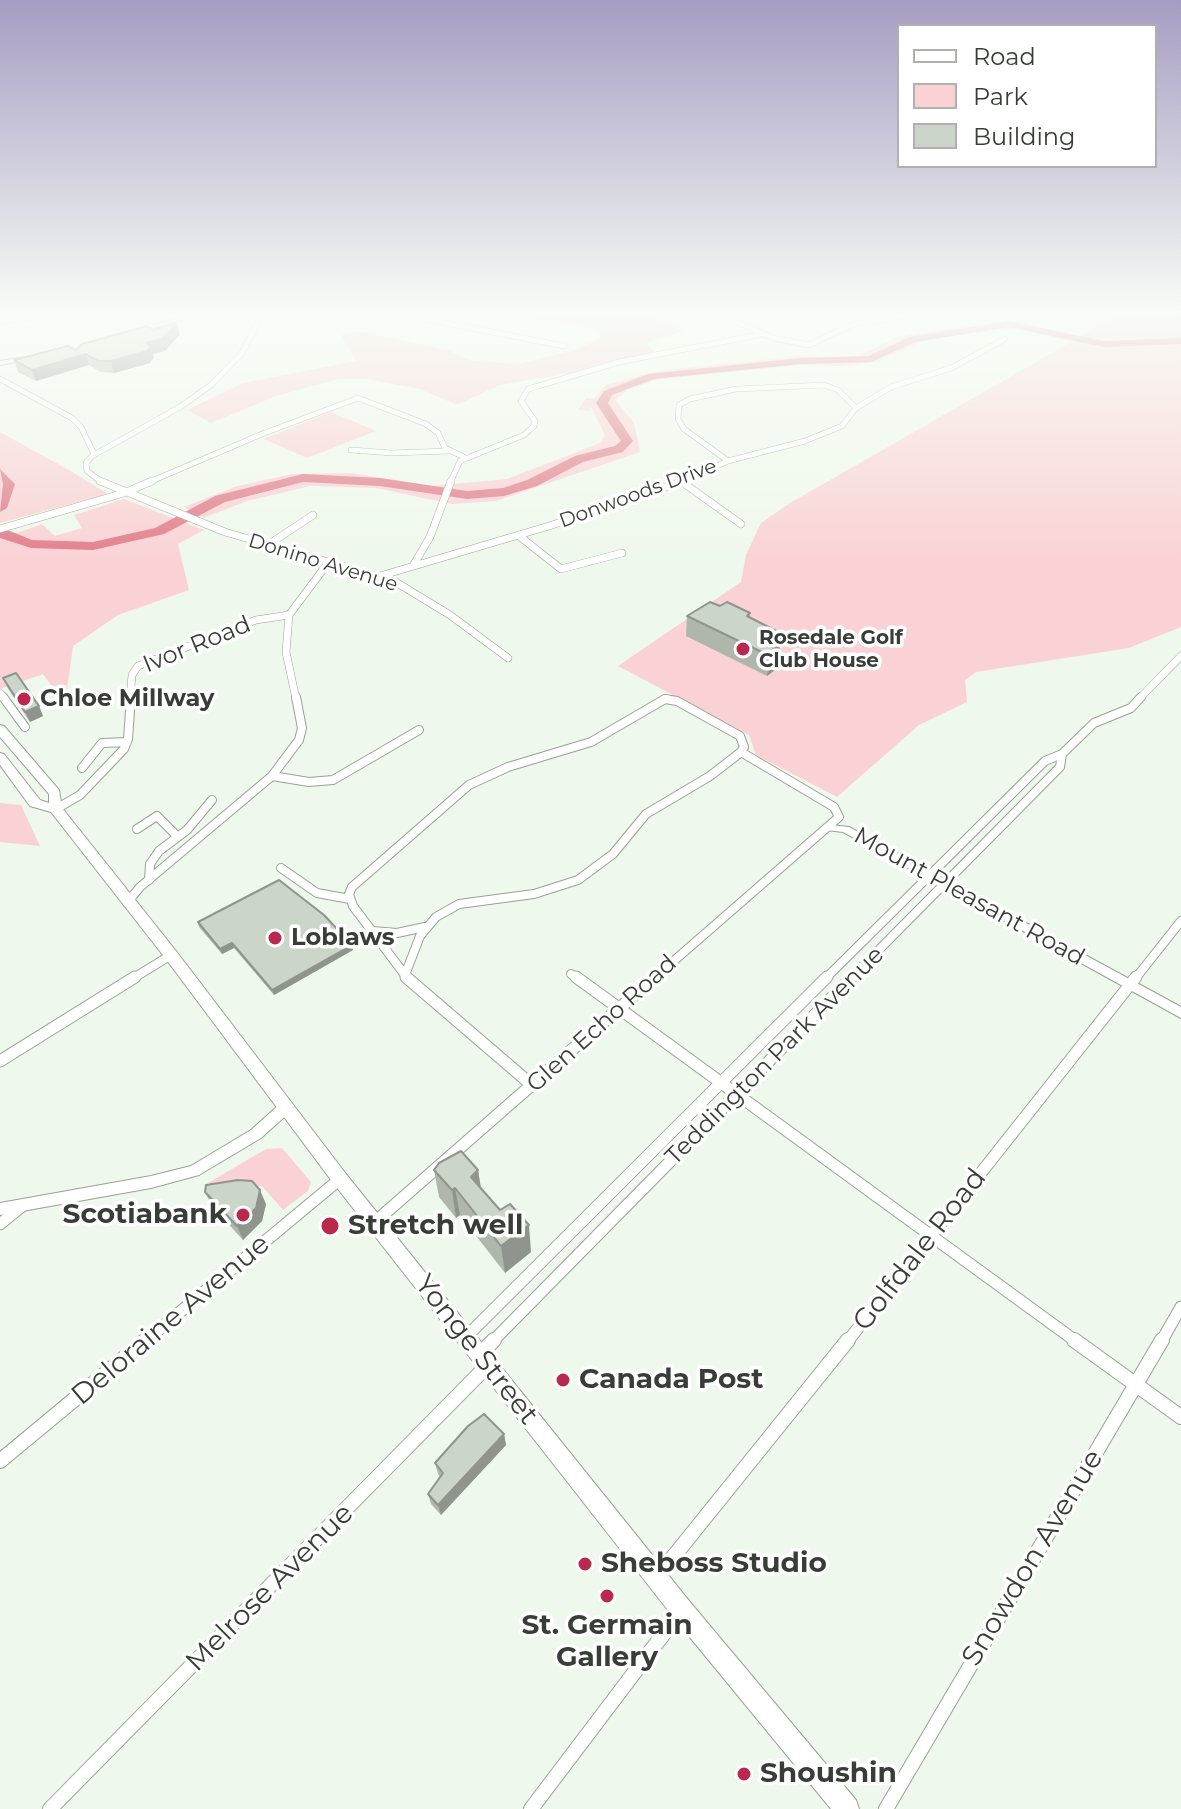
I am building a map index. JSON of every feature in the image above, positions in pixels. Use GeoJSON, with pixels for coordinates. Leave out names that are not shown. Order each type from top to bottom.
{"type":"FeatureCollection","features":[{"type":"Feature","properties":{"kind":"main road","name":"Yonge Street"},"geometry":{"type":"LineString","coordinates":[[0,729],[55,793],[56,809],[340,1179],[656,1578],[847,1809]]}},
{"type":"Feature","properties":{"kind":"main road","name":"Yonge Street"},"geometry":{"type":"LineString","coordinates":[[0,757],[35,803],[56,809]]}},
{"type":"Feature","properties":{"kind":"street"},"geometry":{"type":"LineString","coordinates":[[38,399],[72,418],[81,427],[94,454],[191,399]]}},
{"type":"Feature","properties":{"kind":"street"},"geometry":{"type":"LineString","coordinates":[[0,529],[124,493],[262,434],[354,399]]}},
{"type":"Feature","properties":{"kind":"street"},"geometry":{"type":"LineString","coordinates":[[370,399],[426,424],[438,433],[445,448],[464,457]]}},
{"type":"Feature","properties":{"kind":"street"},"geometry":{"type":"LineString","coordinates":[[414,564],[430,537],[451,480],[464,457],[531,431],[535,421],[522,399]]}},
{"type":"Feature","properties":{"kind":"street"},"geometry":{"type":"LineString","coordinates":[[692,399],[679,405],[678,419],[684,429],[728,461]]}},
{"type":"Feature","properties":{"kind":"street"},"geometry":{"type":"LineString","coordinates":[[846,399],[856,408]]}},
{"type":"Feature","properties":{"kind":"street","name":"Donwoods Drive"},"geometry":{"type":"LineString","coordinates":[[380,576],[682,482],[728,461],[825,434],[842,426],[856,408],[870,399]]}},
{"type":"Feature","properties":{"kind":"street"},"geometry":{"type":"LineString","coordinates":[[351,450],[392,453],[449,451]]}},
{"type":"Feature","properties":{"kind":"street","name":"Donino Avenue"},"geometry":{"type":"LineString","coordinates":[[94,454],[86,463],[87,471],[100,482],[268,545],[394,581],[450,615],[508,658]]}},
{"type":"Feature","properties":{"kind":"street"},"geometry":{"type":"LineString","coordinates":[[682,482],[741,524]]}},
{"type":"Feature","properties":{"kind":"street"},"geometry":{"type":"LineString","coordinates":[[268,545],[313,515]]}},
{"type":"Feature","properties":{"kind":"street"},"geometry":{"type":"LineString","coordinates":[[518,535],[561,569],[622,553]]}},
{"type":"Feature","properties":{"kind":"street"},"geometry":{"type":"LineString","coordinates":[[127,903],[149,880],[272,776],[299,740],[302,728],[286,652],[289,615],[328,563]]}},
{"type":"Feature","properties":{"kind":"street","name":"Ivor Road"},"geometry":{"type":"LineString","coordinates":[[127,742],[129,695],[133,672],[138,666],[256,620],[289,615]]}},
{"type":"Feature","properties":{"kind":"street","name":"Teddington Park Avenue"},"geometry":{"type":"LineString","coordinates":[[478,1352],[721,1083],[1045,761],[1062,754],[1094,723],[1131,708],[1181,656]]}},
{"type":"Feature","properties":{"kind":"street"},"geometry":{"type":"LineString","coordinates":[[0,693],[3,702],[25,727]]}},
{"type":"Feature","properties":{"kind":"street"},"geometry":{"type":"LineString","coordinates":[[350,899],[355,883],[469,785],[500,769],[591,742],[665,699],[677,701],[740,736],[744,747],[741,752],[710,776],[646,814],[609,858],[578,880],[534,894],[459,904],[425,927],[397,933],[372,931]]}},
{"type":"Feature","properties":{"kind":"street"},"geometry":{"type":"LineString","coordinates":[[272,776],[309,782],[333,780],[419,730]]}},
{"type":"Feature","properties":{"kind":"street"},"geometry":{"type":"LineString","coordinates":[[82,768],[102,743],[127,742]]}},
{"type":"Feature","properties":{"kind":"street"},"geometry":{"type":"LineString","coordinates":[[56,809],[84,792],[127,742]]}},
{"type":"Feature","properties":{"kind":"street","name":"Mount Pleasant Road"},"geometry":{"type":"LineString","coordinates":[[741,752],[834,807],[839,817],[830,828]]}},
{"type":"Feature","properties":{"kind":"street","name":"Teddington Park Avenue"},"geometry":{"type":"LineString","coordinates":[[478,1352],[1060,767],[1062,754]]}},
{"type":"Feature","properties":{"kind":"street"},"geometry":{"type":"LineString","coordinates":[[149,880],[150,864],[212,800]]}},
{"type":"Feature","properties":{"kind":"street"},"geometry":{"type":"LineString","coordinates":[[137,829],[157,816],[178,837]]}},
{"type":"Feature","properties":{"kind":"street","name":"Mount Pleasant Road"},"geometry":{"type":"LineString","coordinates":[[830,828],[842,827],[1181,1013]]}},
{"type":"Feature","properties":{"kind":"street","name":"Glen Echo Road"},"geometry":{"type":"LineString","coordinates":[[375,1222],[818,833],[830,828]]}},
{"type":"Feature","properties":{"kind":"street"},"geometry":{"type":"LineString","coordinates":[[281,868],[317,893],[350,899],[420,994],[533,1086]]}},
{"type":"Feature","properties":{"kind":"street","name":"Golfdale Road"},"geometry":{"type":"LineString","coordinates":[[656,1578],[1181,921]]}},
{"type":"Feature","properties":{"kind":"street"},"geometry":{"type":"LineString","coordinates":[[405,975],[425,927]]}},
{"type":"Feature","properties":{"kind":"street"},"geometry":{"type":"LineString","coordinates":[[0,1061],[171,955]]}},
{"type":"Feature","properties":{"kind":"street"},"geometry":{"type":"LineString","coordinates":[[571,974],[1181,1417]]}},
{"type":"Feature","properties":{"kind":"street"},"geometry":{"type":"LineString","coordinates":[[0,1209],[151,1182],[194,1171],[256,1134],[286,1107]]}},
{"type":"Feature","properties":{"kind":"street","name":"Deloraine Avenue"},"geometry":{"type":"LineString","coordinates":[[0,1461],[340,1179]]}},
{"type":"Feature","properties":{"kind":"street"},"geometry":{"type":"LineString","coordinates":[[0,1224],[23,1205]]}},
{"type":"Feature","properties":{"kind":"street","name":"Snowdon Avenue"},"geometry":{"type":"LineString","coordinates":[[886,1809],[1181,1307]]}},
{"type":"Feature","properties":{"kind":"street","name":"Melrose Avenue"},"geometry":{"type":"LineString","coordinates":[[50,1809],[478,1352]]}},
{"type":"Feature","properties":{"kind":"street"},"geometry":{"type":"LineString","coordinates":[[531,1809],[682,1610]]}},
{"type":"Feature","properties":{"kind":"green space"},"geometry":{"type":"Polygon","coordinates":[[[209,399],[268,399],[211,423],[187,410],[209,399]]]}},
{"type":"Feature","properties":{"kind":"green space"},"geometry":{"type":"Polygon","coordinates":[[[444,399],[469,399],[457,405],[444,399]]]}},
{"type":"Feature","properties":{"kind":"green space"},"geometry":{"type":"Polygon","coordinates":[[[585,399],[616,399],[634,423],[640,452],[496,501],[452,504],[376,488],[310,486],[247,501],[203,518],[184,507],[237,486],[292,474],[351,473],[432,486],[507,479],[600,443],[605,435],[591,407],[588,411],[578,410],[585,399]]]}},
{"type":"Feature","properties":{"kind":"green space"},"geometry":{"type":"Polygon","coordinates":[[[971,399],[1181,399],[1181,627],[1129,648],[976,672],[965,680],[967,702],[919,725],[837,797],[756,755],[749,735],[618,666],[741,582],[746,555],[761,523],[790,503],[971,399]]]}},
{"type":"Feature","properties":{"kind":"green space"},"geometry":{"type":"Polygon","coordinates":[[[331,412],[376,431],[307,458],[264,439],[331,412]]]}},
{"type":"Feature","properties":{"kind":"green space"},"geometry":{"type":"Polygon","coordinates":[[[0,432],[69,470],[108,494],[0,523],[0,432]]]}},
{"type":"Feature","properties":{"kind":"green space"},"geometry":{"type":"Polygon","coordinates":[[[124,499],[204,530],[178,544],[189,590],[118,615],[73,646],[65,704],[43,674],[0,689],[0,539],[42,524],[55,536],[82,528],[74,515],[124,499]]]}},
{"type":"Feature","properties":{"kind":"green space"},"geometry":{"type":"Polygon","coordinates":[[[0,803],[21,805],[40,846],[0,842],[0,803]]]}},
{"type":"Feature","properties":{"kind":"green space"},"geometry":{"type":"Polygon","coordinates":[[[282,1148],[311,1182],[308,1191],[283,1210],[262,1186],[217,1191],[208,1183],[266,1149],[282,1148]]]}},
{"type":"Feature","properties":{"kind":"building"},"geometry":{"type":"Polygon","coordinates":[[[710,602],[720,606],[727,602],[782,634],[768,645],[778,650],[770,656],[687,616],[710,602]]]}},
{"type":"Feature","properties":{"kind":"building","name":"Chloe Millway"},"geometry":{"type":"Polygon","coordinates":[[[16,673],[39,706],[25,712],[3,678],[16,673]]]}},
{"type":"Feature","properties":{"kind":"building","name":"Loblaws"},"geometry":{"type":"Polygon","coordinates":[[[279,880],[324,915],[352,945],[272,990],[232,943],[220,949],[198,922],[279,880]]]}},
{"type":"Feature","properties":{"kind":"building"},"geometry":{"type":"Polygon","coordinates":[[[461,1151],[478,1170],[471,1177],[500,1210],[510,1204],[529,1225],[501,1246],[455,1188],[452,1190],[434,1170],[439,1163],[461,1151]]]}},
{"type":"Feature","properties":{"kind":"building"},"geometry":{"type":"Polygon","coordinates":[[[252,1181],[260,1190],[256,1208],[237,1226],[205,1192],[206,1185],[252,1181]]]}},
{"type":"Feature","properties":{"kind":"building"},"geometry":{"type":"Polygon","coordinates":[[[484,1414],[504,1434],[438,1505],[428,1494],[443,1473],[435,1463],[468,1426],[484,1414]]]}},
{"type":"Feature","properties":{"kind":"waterway"},"geometry":{"type":"LineString","coordinates":[[0,531],[7,537],[31,544],[93,546],[159,531],[220,499],[303,478],[380,482],[467,495],[504,492],[532,483],[579,459],[619,449],[627,441],[602,403],[604,399]]}},
{"type":"Feature","properties":{"kind":"waterway"},"geometry":{"type":"LineString","coordinates":[[0,473],[9,484],[0,508]]}},
{"type":"Feature","properties":{"kind":"place","name":"Rosedale Golf Club House"},"geometry":{"type":"Point","coordinates":[743,649]}},
{"type":"Feature","properties":{"kind":"place","name":"Chloe Millway"},"geometry":{"type":"Point","coordinates":[24,699]}},
{"type":"Feature","properties":{"kind":"place","name":"Loblaws"},"geometry":{"type":"Point","coordinates":[275,938]}},
{"type":"Feature","properties":{"kind":"place","name":"Scotiabank"},"geometry":{"type":"Point","coordinates":[243,1215]}},
{"type":"Feature","properties":{"kind":"place","name":"Stretch well"},"geometry":{"type":"Point","coordinates":[330,1226]}},
{"type":"Feature","properties":{"kind":"place","name":"Canada Post"},"geometry":{"type":"Point","coordinates":[563,1380]}},
{"type":"Feature","properties":{"kind":"place","name":"Sheboss Studio"},"geometry":{"type":"Point","coordinates":[585,1564]}},
{"type":"Feature","properties":{"kind":"place","name":"St. Germain Gallery"},"geometry":{"type":"Point","coordinates":[607,1596]}},
{"type":"Feature","properties":{"kind":"place","name":"Shoushin"},"geometry":{"type":"Point","coordinates":[744,1774]}}]}
